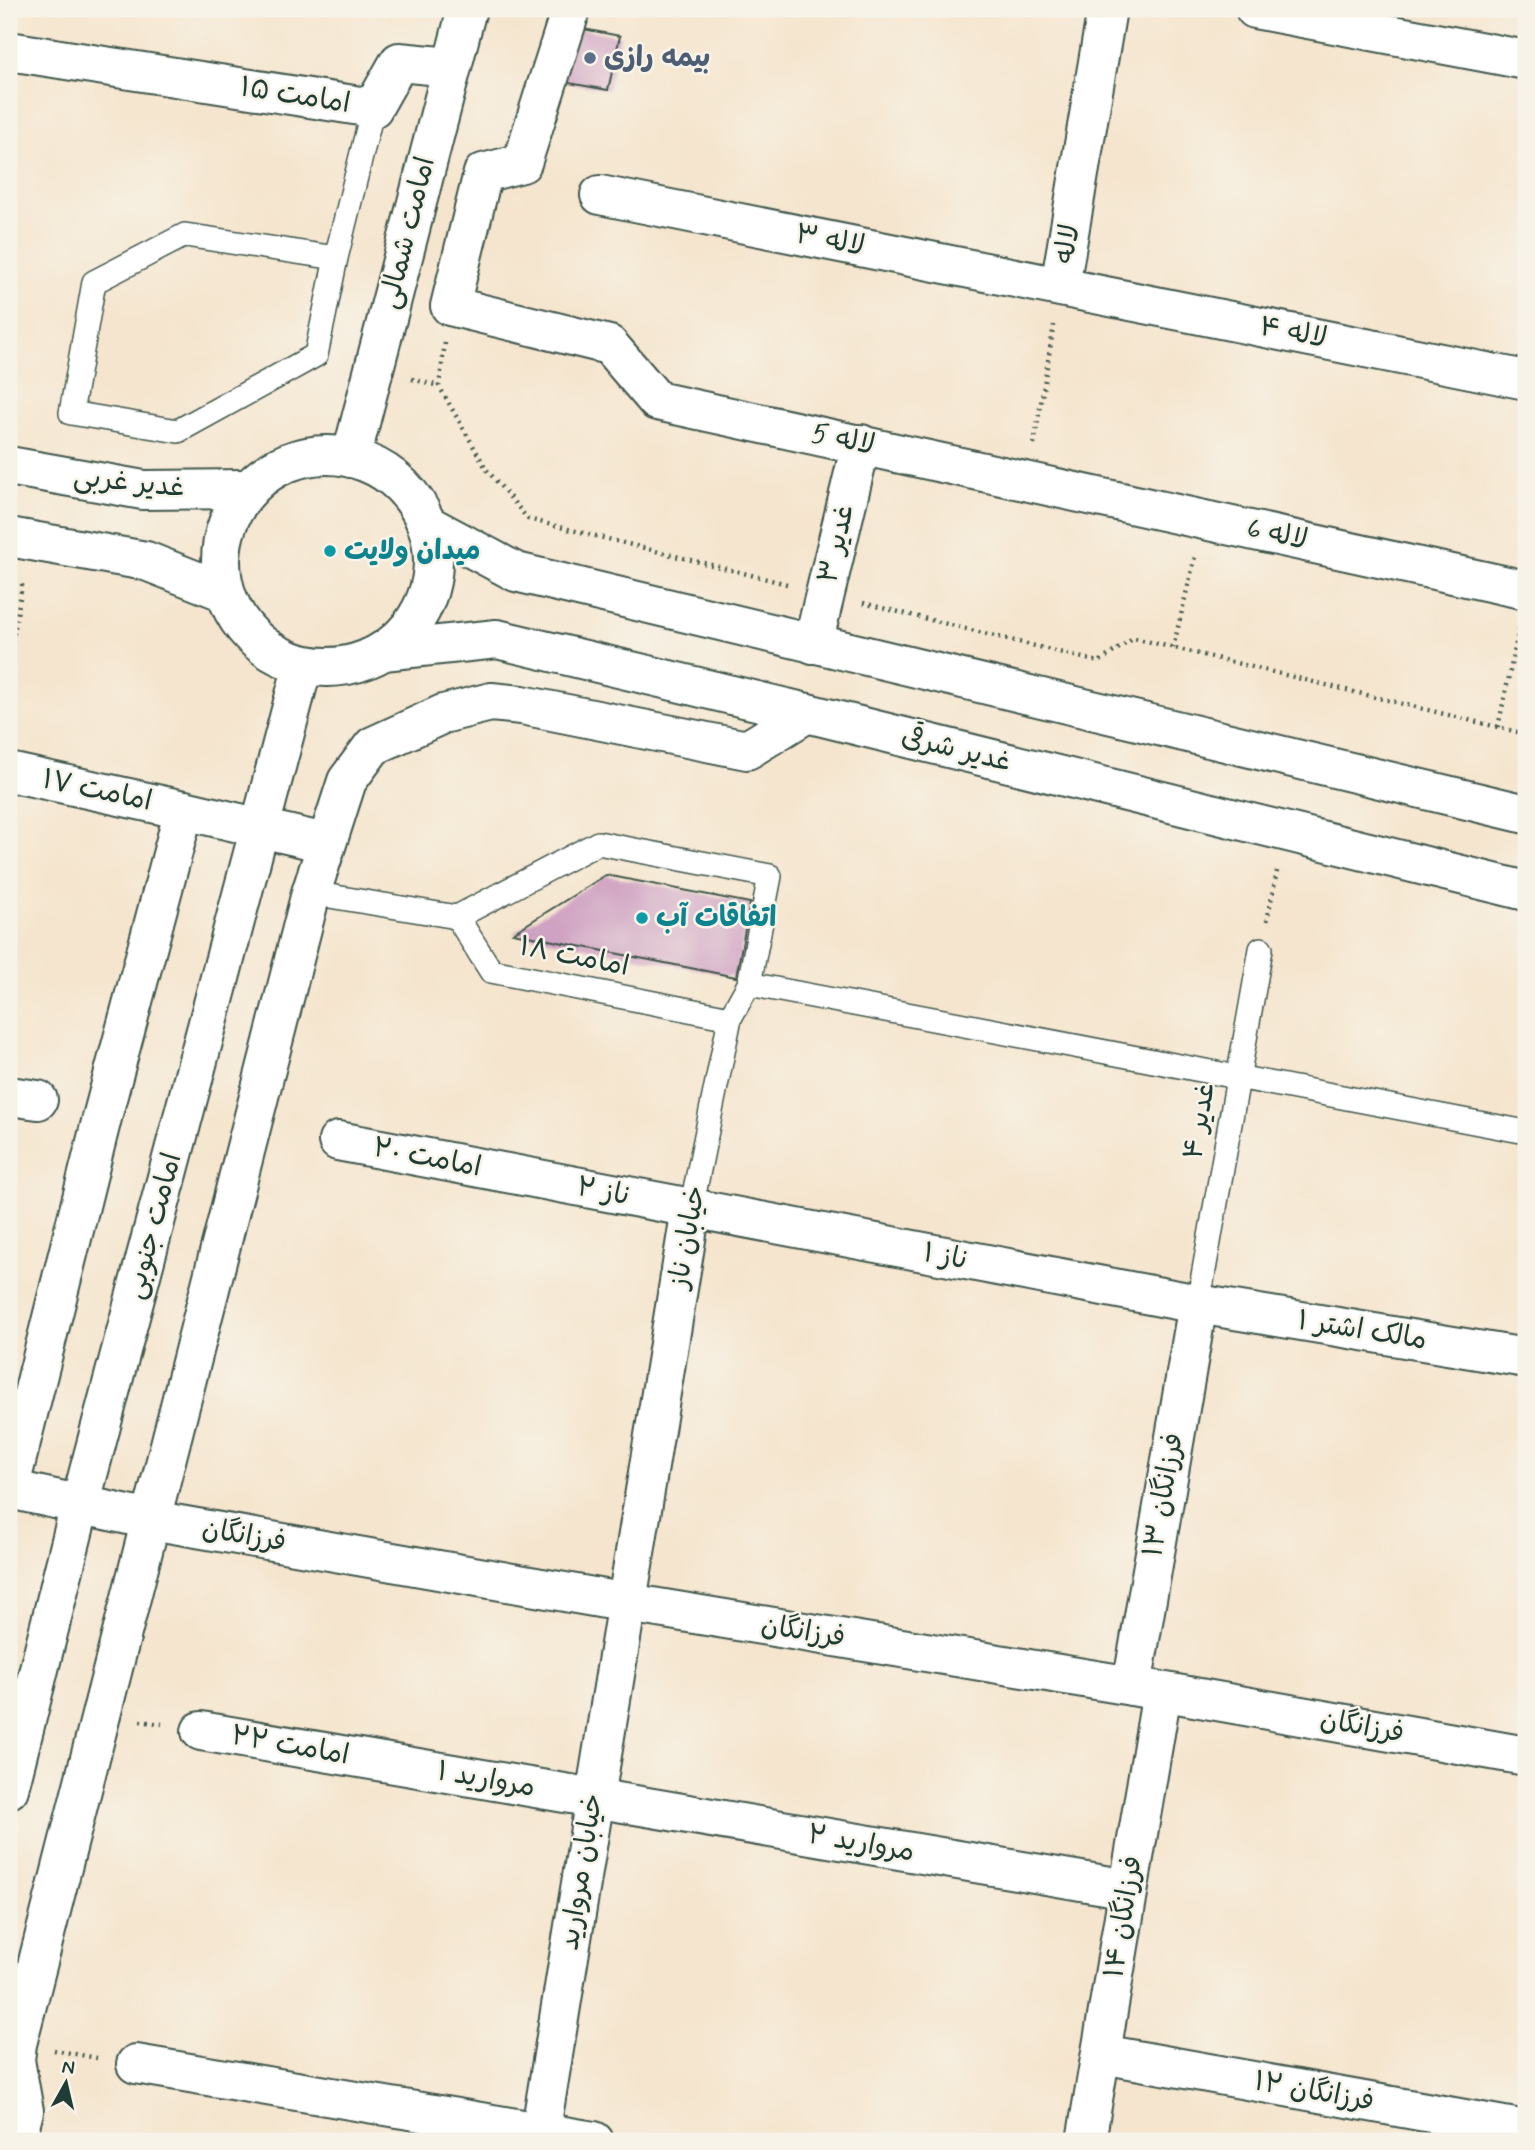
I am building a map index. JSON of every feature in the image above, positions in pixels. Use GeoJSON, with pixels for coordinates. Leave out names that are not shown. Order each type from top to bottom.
{"type":"FeatureCollection","features":[{"type":"Feature","properties":{"kind":"street","name":"امامت شمالی"},"geometry":{"type":"LineString","coordinates":[[351,457],[467,9]]}},
{"type":"Feature","properties":{"kind":"street"},"geometry":{"type":"LineString","coordinates":[[450,306],[483,173],[522,163],[571,9]]}},
{"type":"Feature","properties":{"kind":"street","name":"لاله"},"geometry":{"type":"LineString","coordinates":[[1060,286],[1107,9]]}},
{"type":"Feature","properties":{"kind":"street"},"geometry":{"type":"LineString","coordinates":[[1255,9],[1526,60]]}},
{"type":"Feature","properties":{"kind":"street","name":"امامت ۱۵"},"geometry":{"type":"LineString","coordinates":[[9,51],[373,108],[399,62],[451,67]]}},
{"type":"Feature","properties":{"kind":"street","name":"لاله ۳"},"geometry":{"type":"LineString","coordinates":[[600,195],[1060,286]]}},
{"type":"Feature","properties":{"kind":"street","name":"لاله ۴"},"geometry":{"type":"LineString","coordinates":[[1060,286],[1526,380]]}},
{"type":"Feature","properties":{"kind":"street","name":"لاله 5"},"geometry":{"type":"LineString","coordinates":[[450,306],[609,345],[657,401],[1028,480]]}},
{"type":"Feature","properties":{"kind":"street","name":"غدیر ۳"},"geometry":{"type":"LineString","coordinates":[[813,644],[861,444]]}},
{"type":"Feature","properties":{"kind":"street"},"geometry":{"type":"LineString","coordinates":[[323,455],[351,457],[377,468],[400,484],[418,505],[426,524],[433,558],[431,585],[421,611],[405,634],[383,651],[358,663],[331,667],[303,664],[277,655],[254,638],[236,617],[225,592],[220,565],[223,537],[233,511],[249,489],[270,471],[296,460],[323,455]]}},
{"type":"Feature","properties":{"kind":"street","name":"غدیر غربی"},"geometry":{"type":"LineString","coordinates":[[9,466],[143,490],[249,489]]}},
{"type":"Feature","properties":{"kind":"street","name":"لاله 6"},"geometry":{"type":"LineString","coordinates":[[1028,480],[1204,519],[1523,607]]}},
{"type":"Feature","properties":{"kind":"street"},"geometry":{"type":"LineString","coordinates":[[426,524],[516,572],[1526,814]]}},
{"type":"Feature","properties":{"kind":"street"},"geometry":{"type":"LineString","coordinates":[[19,539],[146,561],[225,592]]}},
{"type":"Feature","properties":{"kind":"street","name":"غدیر شرقی"},"geometry":{"type":"LineString","coordinates":[[383,651],[497,639],[1526,891]]}},
{"type":"Feature","properties":{"kind":"street","name":"امامت جنوبی"},"geometry":{"type":"LineString","coordinates":[[9,1789],[80,1505],[303,664]]}},
{"type":"Feature","properties":{"kind":"street"},"geometry":{"type":"LineString","coordinates":[[16,2141],[24,2110],[15,2060],[17,2044],[311,893],[347,781],[373,746],[443,714],[491,702],[522,705],[747,750],[807,713]]}},
{"type":"Feature","properties":{"kind":"street","name":"امامت ۱۷"},"geometry":{"type":"LineString","coordinates":[[9,772],[325,843]]}},
{"type":"Feature","properties":{"kind":"street"},"geometry":{"type":"LineString","coordinates":[[9,1489],[100,1124],[184,810]]}},
{"type":"Feature","properties":{"kind":"street","name":"امامت ۲۰"},"geometry":{"type":"LineString","coordinates":[[338,1141],[515,1175]]}},
{"type":"Feature","properties":{"kind":"street","name":"ناز ۲"},"geometry":{"type":"LineString","coordinates":[[515,1175],[691,1209]]}},
{"type":"Feature","properties":{"kind":"street","name":"ناز ۱"},"geometry":{"type":"LineString","coordinates":[[691,1209],[1198,1304]]}},
{"type":"Feature","properties":{"kind":"street","name":"خیابان ناز"},"geometry":{"type":"LineString","coordinates":[[628,1604],[691,1209]]}},
{"type":"Feature","properties":{"kind":"street","name":"مالک اشتر ۱"},"geometry":{"type":"LineString","coordinates":[[1198,1304],[1526,1358]]}},
{"type":"Feature","properties":{"kind":"street","name":"فرزانگان ۱۳"},"geometry":{"type":"LineString","coordinates":[[1147,1689],[1198,1304]]}},
{"type":"Feature","properties":{"kind":"street","name":"فرزانگان"},"geometry":{"type":"LineString","coordinates":[[9,1489],[151,1520],[628,1604],[1147,1689],[1526,1756]]}},
{"type":"Feature","properties":{"kind":"street","name":"خیابان مروارید"},"geometry":{"type":"LineString","coordinates":[[540,2137],[628,1604]]}},
{"type":"Feature","properties":{"kind":"street","name":"فرزانگان ۱۴"},"geometry":{"type":"LineString","coordinates":[[1086,2141],[1128,1889],[1147,1689]]}},
{"type":"Feature","properties":{"kind":"street","name":"امامت ۲۲"},"geometry":{"type":"LineString","coordinates":[[201,1731],[378,1761]]}},
{"type":"Feature","properties":{"kind":"street","name":"مروارید ۱"},"geometry":{"type":"LineString","coordinates":[[378,1761],[594,1798]]}},
{"type":"Feature","properties":{"kind":"street","name":"مروارید ۲"},"geometry":{"type":"LineString","coordinates":[[594,1798],[1128,1889]]}},
{"type":"Feature","properties":{"kind":"street","name":"فرزانگان ۱۲"},"geometry":{"type":"LineString","coordinates":[[1102,2054],[1526,2130]]}},
{"type":"Feature","properties":{"kind":"street"},"geometry":{"type":"LineString","coordinates":[[136,2064],[540,2137],[594,2141]]}},
{"type":"Feature","properties":{"kind":"lane"},"geometry":{"type":"LineString","coordinates":[[336,258],[185,235],[94,282],[71,413],[178,430],[316,355],[336,258],[373,108]]}},
{"type":"Feature","properties":{"kind":"lane","name":"خیابان ناز"},"geometry":{"type":"LineString","coordinates":[[457,917],[598,843],[770,876],[749,984],[730,1018],[691,1209]]}},
{"type":"Feature","properties":{"kind":"lane"},"geometry":{"type":"LineString","coordinates":[[311,893],[457,917]]}},
{"type":"Feature","properties":{"kind":"lane","name":"امامت ۱۸"},"geometry":{"type":"LineString","coordinates":[[457,917],[491,971],[730,1018]]}},
{"type":"Feature","properties":{"kind":"lane","name":"غدیر ۴"},"geometry":{"type":"LineString","coordinates":[[1198,1304],[1261,949]]}},
{"type":"Feature","properties":{"kind":"lane"},"geometry":{"type":"LineString","coordinates":[[749,984],[1526,1132]]}},
{"type":"Feature","properties":{"kind":"path","name":"لاله"},"geometry":{"type":"LineString","coordinates":[[1028,480],[1060,286]]}},
{"type":"Feature","properties":{"kind":"path"},"geometry":{"type":"LineString","coordinates":[[450,306],[439,386],[486,470],[528,519],[1099,662],[1135,638],[1526,734]]}},
{"type":"Feature","properties":{"kind":"path"},"geometry":{"type":"LineString","coordinates":[[1173,648],[1204,519]]}},
{"type":"Feature","properties":{"kind":"path"},"geometry":{"type":"LineString","coordinates":[[9,662],[19,539]]}},
{"type":"Feature","properties":{"kind":"path"},"geometry":{"type":"LineString","coordinates":[[1498,727],[1523,607]]}},
{"type":"Feature","properties":{"kind":"path"},"geometry":{"type":"LineString","coordinates":[[1261,949],[1284,831]]}},
{"type":"Feature","properties":{"kind":"path"},"geometry":{"type":"LineString","coordinates":[[100,1714],[201,1731]]}},
{"type":"Feature","properties":{"kind":"path"},"geometry":{"type":"LineString","coordinates":[[17,2044],[136,2064]]}},
{"type":"Feature","properties":{"kind":"building","name":"بیمه رازی"},"geometry":{"type":"Polygon","coordinates":[[[573,27],[620,36],[608,90],[558,81],[573,27]]]}},
{"type":"Feature","properties":{"kind":"building","name":"اتفاقات آب"},"geometry":{"type":"Polygon","coordinates":[[[606,875],[750,903],[736,977],[513,933],[606,875]]]}},
{"type":"Feature","properties":{"kind":"place","name":"بیمه رازی"},"geometry":{"type":"Point","coordinates":[590,58]}},
{"type":"Feature","properties":{"kind":"place","name":"میدان ولایت"},"geometry":{"type":"Point","coordinates":[330,551]}},
{"type":"Feature","properties":{"kind":"place","name":"اتفاقات آب"},"geometry":{"type":"Point","coordinates":[642,918]}}]}
